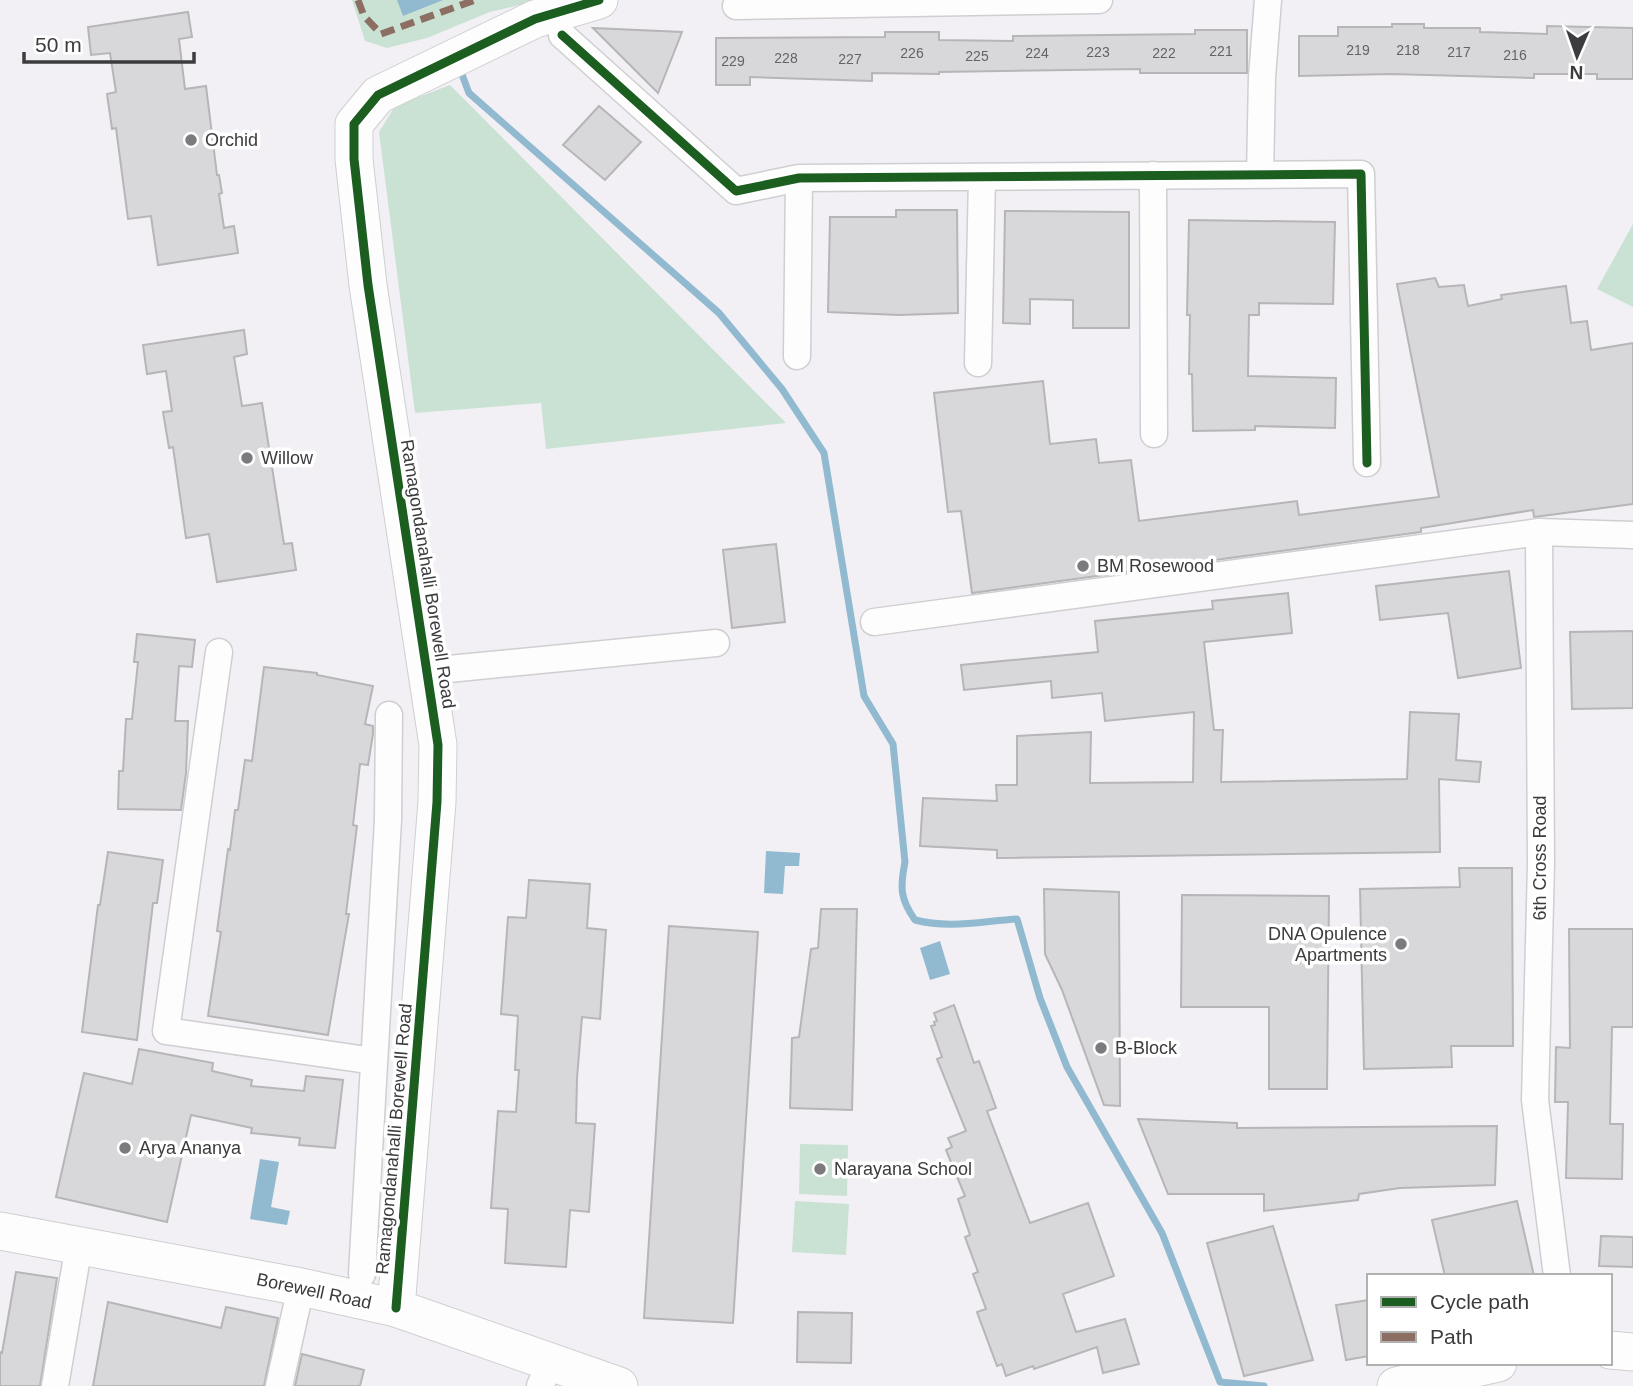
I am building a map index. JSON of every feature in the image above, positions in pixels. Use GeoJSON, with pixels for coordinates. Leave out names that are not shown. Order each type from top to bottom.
{"type":"FeatureCollection","features":[{"type":"Feature","properties":{"kind":"street","name":"Ramagondanahalli Borewell Road"},"geometry":{"type":"LineString","coordinates":[[396,1308],[437,802],[438,745],[368,285],[354,159],[355,124],[378,95],[535,19],[599,0]]}},
{"type":"Feature","properties":{"kind":"street"},"geometry":{"type":"LineString","coordinates":[[736,6],[1100,0]]}},
{"type":"Feature","properties":{"kind":"street"},"geometry":{"type":"LineString","coordinates":[[1260,175],[1262,76],[1268,0]]}},
{"type":"Feature","properties":{"kind":"street"},"geometry":{"type":"LineString","coordinates":[[562,35],[736,191],[799,178],[1361,174],[1367,463]]}},
{"type":"Feature","properties":{"kind":"street"},"geometry":{"type":"LineString","coordinates":[[1153,175],[1154,434]]}},
{"type":"Feature","properties":{"kind":"street"},"geometry":{"type":"LineString","coordinates":[[978,363],[982,177]]}},
{"type":"Feature","properties":{"kind":"street"},"geometry":{"type":"LineString","coordinates":[[797,356],[799,178]]}},
{"type":"Feature","properties":{"kind":"street"},"geometry":{"type":"LineString","coordinates":[[874,622],[1539,532],[1633,535]]}},
{"type":"Feature","properties":{"kind":"street","name":"6th Cross Road"},"geometry":{"type":"LineString","coordinates":[[1539,532],[1541,864],[1535,1100],[1558,1274]]}},
{"type":"Feature","properties":{"kind":"street"},"geometry":{"type":"LineString","coordinates":[[428,671],[716,643]]}},
{"type":"Feature","properties":{"kind":"street"},"geometry":{"type":"LineString","coordinates":[[219,652],[166,1031],[374,1060]]}},
{"type":"Feature","properties":{"kind":"street"},"geometry":{"type":"LineString","coordinates":[[362,1274],[388,820],[389,715]]}},
{"type":"Feature","properties":{"kind":"street","name":"Borewell Road"},"geometry":{"type":"LineString","coordinates":[[0,1231],[300,1287],[396,1308],[471,1333],[545,1375],[619,1386]]}},
{"type":"Feature","properties":{"kind":"street"},"geometry":{"type":"LineString","coordinates":[[55,1386],[79,1245]]}},
{"type":"Feature","properties":{"kind":"street"},"geometry":{"type":"LineString","coordinates":[[279,1386],[300,1287]]}},
{"type":"Feature","properties":{"kind":"street"},"geometry":{"type":"LineString","coordinates":[[1612,1350],[1633,1352]]}},
{"type":"Feature","properties":{"kind":"street"},"geometry":{"type":"LineString","coordinates":[[1396,1386],[1489,1365]]}},
{"type":"Feature","properties":{"kind":"green space"},"geometry":{"type":"Polygon","coordinates":[[[352,0],[540,0],[490,12],[427,38],[387,48],[365,41],[352,0]]]}},
{"type":"Feature","properties":{"kind":"green space"},"geometry":{"type":"Polygon","coordinates":[[[450,85],[786,423],[546,449],[541,403],[415,413],[379,132],[395,106],[450,85]]]}},
{"type":"Feature","properties":{"kind":"green space"},"geometry":{"type":"Polygon","coordinates":[[[1633,224],[1633,307],[1597,289],[1633,224]]]}},
{"type":"Feature","properties":{"kind":"green space"},"geometry":{"type":"Polygon","coordinates":[[[800,1144],[848,1145],[847,1196],[799,1194],[800,1144]]]}},
{"type":"Feature","properties":{"kind":"green space"},"geometry":{"type":"Polygon","coordinates":[[[795,1201],[849,1204],[846,1255],[792,1252],[795,1201]]]}},
{"type":"Feature","properties":{"kind":"water"},"geometry":{"type":"Polygon","coordinates":[[[397,0],[443,0],[403,16],[397,0]]]}},
{"type":"Feature","properties":{"kind":"water"},"geometry":{"type":"Polygon","coordinates":[[[766,851],[800,853],[799,866],[785,866],[783,894],[764,893],[766,851]]]}},
{"type":"Feature","properties":{"kind":"water"},"geometry":{"type":"Polygon","coordinates":[[[940,941],[950,974],[930,980],[920,948],[940,941]]]}},
{"type":"Feature","properties":{"kind":"water"},"geometry":{"type":"Polygon","coordinates":[[[260,1159],[279,1162],[271,1207],[290,1211],[287,1225],[250,1219],[260,1159]]]}},
{"type":"Feature","properties":{"kind":"building","name":"Orchid"},"geometry":{"type":"Polygon","coordinates":[[[188,12],[192,37],[179,39],[185,89],[206,86],[217,175],[222,193],[219,194],[224,228],[234,226],[238,253],[158,265],[151,216],[128,219],[116,128],[112,129],[107,94],[116,92],[110,53],[91,55],[88,27],[188,12]]]}},
{"type":"Feature","properties":{"kind":"building"},"geometry":{"type":"Polygon","coordinates":[[[1392,24],[1424,24],[1424,28],[1480,28],[1480,32],[1547,34],[1547,26],[1633,28],[1633,79],[1597,79],[1597,74],[1534,74],[1534,78],[1391,74],[1299,76],[1299,36],[1338,36],[1338,27],[1392,27],[1392,24]]]}},
{"type":"Feature","properties":{"kind":"building"},"geometry":{"type":"Polygon","coordinates":[[[593,28],[682,32],[658,93],[593,28]]]}},
{"type":"Feature","properties":{"kind":"building"},"geometry":{"type":"Polygon","coordinates":[[[1195,30],[1247,30],[1247,73],[1140,73],[1140,69],[872,73],[872,81],[750,77],[750,85],[716,85],[716,38],[885,37],[885,32],[939,32],[939,40],[1013,41],[1013,36],[1195,34],[1195,30]]]}},
{"type":"Feature","properties":{"kind":"building"},"geometry":{"type":"Polygon","coordinates":[[[599,106],[641,142],[605,180],[563,145],[599,106]]]}},
{"type":"Feature","properties":{"kind":"building"},"geometry":{"type":"Polygon","coordinates":[[[896,210],[957,210],[958,313],[899,315],[828,312],[830,217],[896,217],[896,210]]]}},
{"type":"Feature","properties":{"kind":"building"},"geometry":{"type":"Polygon","coordinates":[[[1005,211],[1129,212],[1129,328],[1073,328],[1073,300],[1030,299],[1030,324],[1003,323],[1005,211]]]}},
{"type":"Feature","properties":{"kind":"building"},"geometry":{"type":"Polygon","coordinates":[[[1189,220],[1335,222],[1333,304],[1259,303],[1259,315],[1249,315],[1248,376],[1336,378],[1335,428],[1255,426],[1255,430],[1193,431],[1192,374],[1189,374],[1190,315],[1187,315],[1189,220]]]}},
{"type":"Feature","properties":{"kind":"building"},"geometry":{"type":"Polygon","coordinates":[[[1435,278],[1439,287],[1464,285],[1468,306],[1502,299],[1501,295],[1566,286],[1571,323],[1587,321],[1591,350],[1633,343],[1633,504],[1534,517],[1533,510],[1421,528],[1421,532],[972,593],[961,511],[948,512],[934,393],[1043,381],[1050,444],[1096,439],[1099,463],[1131,460],[1139,521],[1297,501],[1299,515],[1439,497],[1397,284],[1435,278]]]}},
{"type":"Feature","properties":{"kind":"building","name":"Willow"},"geometry":{"type":"Polygon","coordinates":[[[244,330],[247,354],[234,357],[242,406],[262,403],[284,544],[292,543],[296,570],[217,582],[209,534],[186,538],[173,447],[169,448],[163,412],[172,411],[166,371],[147,374],[143,345],[244,330]]]}},
{"type":"Feature","properties":{"kind":"building"},"geometry":{"type":"Polygon","coordinates":[[[776,544],[785,622],[732,628],[723,550],[776,544]]]}},
{"type":"Feature","properties":{"kind":"building"},"geometry":{"type":"Polygon","coordinates":[[[1509,571],[1521,668],[1458,678],[1448,613],[1380,620],[1376,586],[1509,571]]]}},
{"type":"Feature","properties":{"kind":"building"},"geometry":{"type":"Polygon","coordinates":[[[1288,593],[1292,633],[1204,642],[1214,730],[1223,730],[1221,782],[1407,779],[1410,712],[1459,714],[1456,760],[1481,762],[1479,782],[1439,779],[1440,852],[997,858],[997,850],[920,846],[923,798],[997,801],[996,785],[1017,785],[1017,736],[1091,732],[1090,783],[1193,782],[1194,712],[1105,721],[1102,693],[1052,698],[1051,681],[964,690],[961,665],[1098,652],[1095,621],[1213,609],[1212,601],[1288,593]]]}},
{"type":"Feature","properties":{"kind":"building"},"geometry":{"type":"Polygon","coordinates":[[[1633,631],[1633,708],[1572,709],[1570,632],[1633,631]]]}},
{"type":"Feature","properties":{"kind":"building"},"geometry":{"type":"Polygon","coordinates":[[[137,634],[195,640],[192,667],[179,666],[175,721],[188,721],[181,810],[118,809],[119,771],[123,771],[126,719],[132,719],[138,662],[134,662],[137,634]]]}},
{"type":"Feature","properties":{"kind":"building"},"geometry":{"type":"Polygon","coordinates":[[[264,667],[317,673],[373,686],[365,724],[373,726],[373,734],[368,765],[360,764],[353,825],[357,826],[346,914],[349,914],[328,1035],[208,1016],[221,932],[217,931],[228,849],[230,850],[235,810],[238,810],[245,760],[252,761],[264,667]]]}},
{"type":"Feature","properties":{"kind":"building"},"geometry":{"type":"Polygon","coordinates":[[[108,852],[163,860],[157,903],[153,903],[137,1040],[82,1032],[98,905],[108,852]]]}},
{"type":"Feature","properties":{"kind":"building"},"geometry":{"type":"Polygon","coordinates":[[[1459,868],[1512,868],[1513,1046],[1451,1046],[1452,1067],[1364,1069],[1360,889],[1460,887],[1459,868]]]}},
{"type":"Feature","properties":{"kind":"building"},"geometry":{"type":"Polygon","coordinates":[[[529,880],[590,884],[587,928],[606,930],[600,1019],[582,1017],[577,1078],[576,1123],[595,1124],[589,1212],[570,1210],[566,1267],[505,1263],[508,1209],[491,1208],[498,1111],[516,1112],[519,1070],[515,1070],[518,1016],[501,1014],[508,917],[526,918],[529,880]]]}},
{"type":"Feature","properties":{"kind":"building","name":"B-Block"},"geometry":{"type":"Polygon","coordinates":[[[1044,889],[1119,892],[1120,1106],[1104,1105],[1062,990],[1045,954],[1044,889]]]}},
{"type":"Feature","properties":{"kind":"building"},"geometry":{"type":"Polygon","coordinates":[[[1182,895],[1329,896],[1327,1089],[1269,1089],[1269,1007],[1181,1007],[1182,895]]]}},
{"type":"Feature","properties":{"kind":"building"},"geometry":{"type":"Polygon","coordinates":[[[821,909],[857,909],[852,1110],[790,1108],[792,1038],[799,1037],[811,949],[818,948],[821,909]]]}},
{"type":"Feature","properties":{"kind":"building"},"geometry":{"type":"Polygon","coordinates":[[[669,926],[758,932],[733,1323],[644,1318],[669,926]]]}},
{"type":"Feature","properties":{"kind":"building"},"geometry":{"type":"Polygon","coordinates":[[[1569,929],[1633,929],[1633,1027],[1612,1027],[1610,1124],[1623,1124],[1622,1179],[1566,1178],[1568,1102],[1555,1102],[1556,1047],[1570,1048],[1569,929]]]}},
{"type":"Feature","properties":{"kind":"building"},"geometry":{"type":"Polygon","coordinates":[[[954,1005],[974,1063],[979,1061],[996,1108],[987,1111],[1030,1223],[1088,1203],[1114,1276],[1063,1294],[1076,1332],[1125,1319],[1139,1364],[1103,1373],[1097,1347],[1006,1376],[1002,1364],[997,1366],[977,1312],[986,1309],[973,1274],[978,1272],[965,1237],[970,1235],[958,1199],[965,1196],[946,1150],[952,1147],[948,1138],[966,1131],[937,1059],[942,1057],[931,1026],[937,1021],[934,1013],[954,1005]]]}},
{"type":"Feature","properties":{"kind":"building"},"geometry":{"type":"Polygon","coordinates":[[[139,1049],[213,1063],[212,1071],[252,1080],[251,1086],[304,1091],[306,1076],[343,1080],[335,1148],[299,1145],[300,1138],[251,1133],[252,1128],[191,1115],[167,1222],[56,1197],[84,1073],[132,1084],[139,1049]]]}},
{"type":"Feature","properties":{"kind":"building"},"geometry":{"type":"Polygon","coordinates":[[[1138,1119],[1237,1123],[1237,1128],[1497,1126],[1495,1185],[1400,1188],[1359,1194],[1358,1200],[1264,1211],[1264,1194],[1168,1194],[1138,1119]]]}},
{"type":"Feature","properties":{"kind":"building"},"geometry":{"type":"Polygon","coordinates":[[[1517,1201],[1534,1274],[1445,1274],[1432,1220],[1517,1201]]]}},
{"type":"Feature","properties":{"kind":"building"},"geometry":{"type":"Polygon","coordinates":[[[1273,1226],[1313,1360],[1244,1376],[1207,1243],[1273,1226]]]}},
{"type":"Feature","properties":{"kind":"building"},"geometry":{"type":"Polygon","coordinates":[[[1601,1236],[1633,1237],[1633,1267],[1599,1266],[1601,1236]]]}},
{"type":"Feature","properties":{"kind":"building"},"geometry":{"type":"Polygon","coordinates":[[[16,1272],[57,1278],[40,1386],[0,1386],[0,1352],[2,1353],[16,1272]]]}},
{"type":"Feature","properties":{"kind":"building"},"geometry":{"type":"Polygon","coordinates":[[[1367,1300],[1367,1356],[1346,1360],[1336,1305],[1367,1300]]]}},
{"type":"Feature","properties":{"kind":"building"},"geometry":{"type":"Polygon","coordinates":[[[108,1302],[221,1328],[226,1307],[278,1318],[264,1386],[93,1386],[108,1302]]]}},
{"type":"Feature","properties":{"kind":"building"},"geometry":{"type":"Polygon","coordinates":[[[798,1312],[852,1313],[851,1363],[797,1362],[798,1312]]]}},
{"type":"Feature","properties":{"kind":"building"},"geometry":{"type":"Polygon","coordinates":[[[302,1354],[364,1370],[360,1386],[295,1386],[302,1354]]]}},
{"type":"Feature","properties":{"kind":"waterway"},"geometry":{"type":"LineString","coordinates":[[461,72],[469,93],[719,313],[782,389],[824,453],[864,696],[893,744],[905,862],[902,879],[906,906],[915,920],[928,923],[953,924],[1017,919],[1040,998],[1067,1067],[1162,1233],[1220,1382],[1264,1386]]}},
{"type":"Feature","properties":{"kind":"marked path"},"geometry":{"type":"LineString","coordinates":[[358,0],[364,16],[381,34],[475,0]]}},
{"type":"Feature","properties":{"kind":"cycle path"},"geometry":{"type":"LineString","coordinates":[[396,1308],[437,802],[438,745],[368,285],[354,159],[354,124],[378,95],[535,19],[599,0]]}},
{"type":"Feature","properties":{"kind":"cycle path"},"geometry":{"type":"LineString","coordinates":[[562,35],[736,191],[799,178],[1361,174],[1367,463]]}},
{"type":"Feature","properties":{"kind":"place","name":"Orchid"},"geometry":{"type":"Point","coordinates":[191,140]}},
{"type":"Feature","properties":{"kind":"place","name":"Willow"},"geometry":{"type":"Point","coordinates":[247,458]}},
{"type":"Feature","properties":{"kind":"place","name":"BM Rosewood"},"geometry":{"type":"Point","coordinates":[1083,566]}},
{"type":"Feature","properties":{"kind":"place","name":"DNA Opulence Apartments"},"geometry":{"type":"Point","coordinates":[1401,944]}},
{"type":"Feature","properties":{"kind":"place","name":"B-Block"},"geometry":{"type":"Point","coordinates":[1101,1048]}},
{"type":"Feature","properties":{"kind":"place","name":"Arya Ananya"},"geometry":{"type":"Point","coordinates":[125,1148]}},
{"type":"Feature","properties":{"kind":"place","name":"Narayana School"},"geometry":{"type":"Point","coordinates":[820,1169]}}]}
